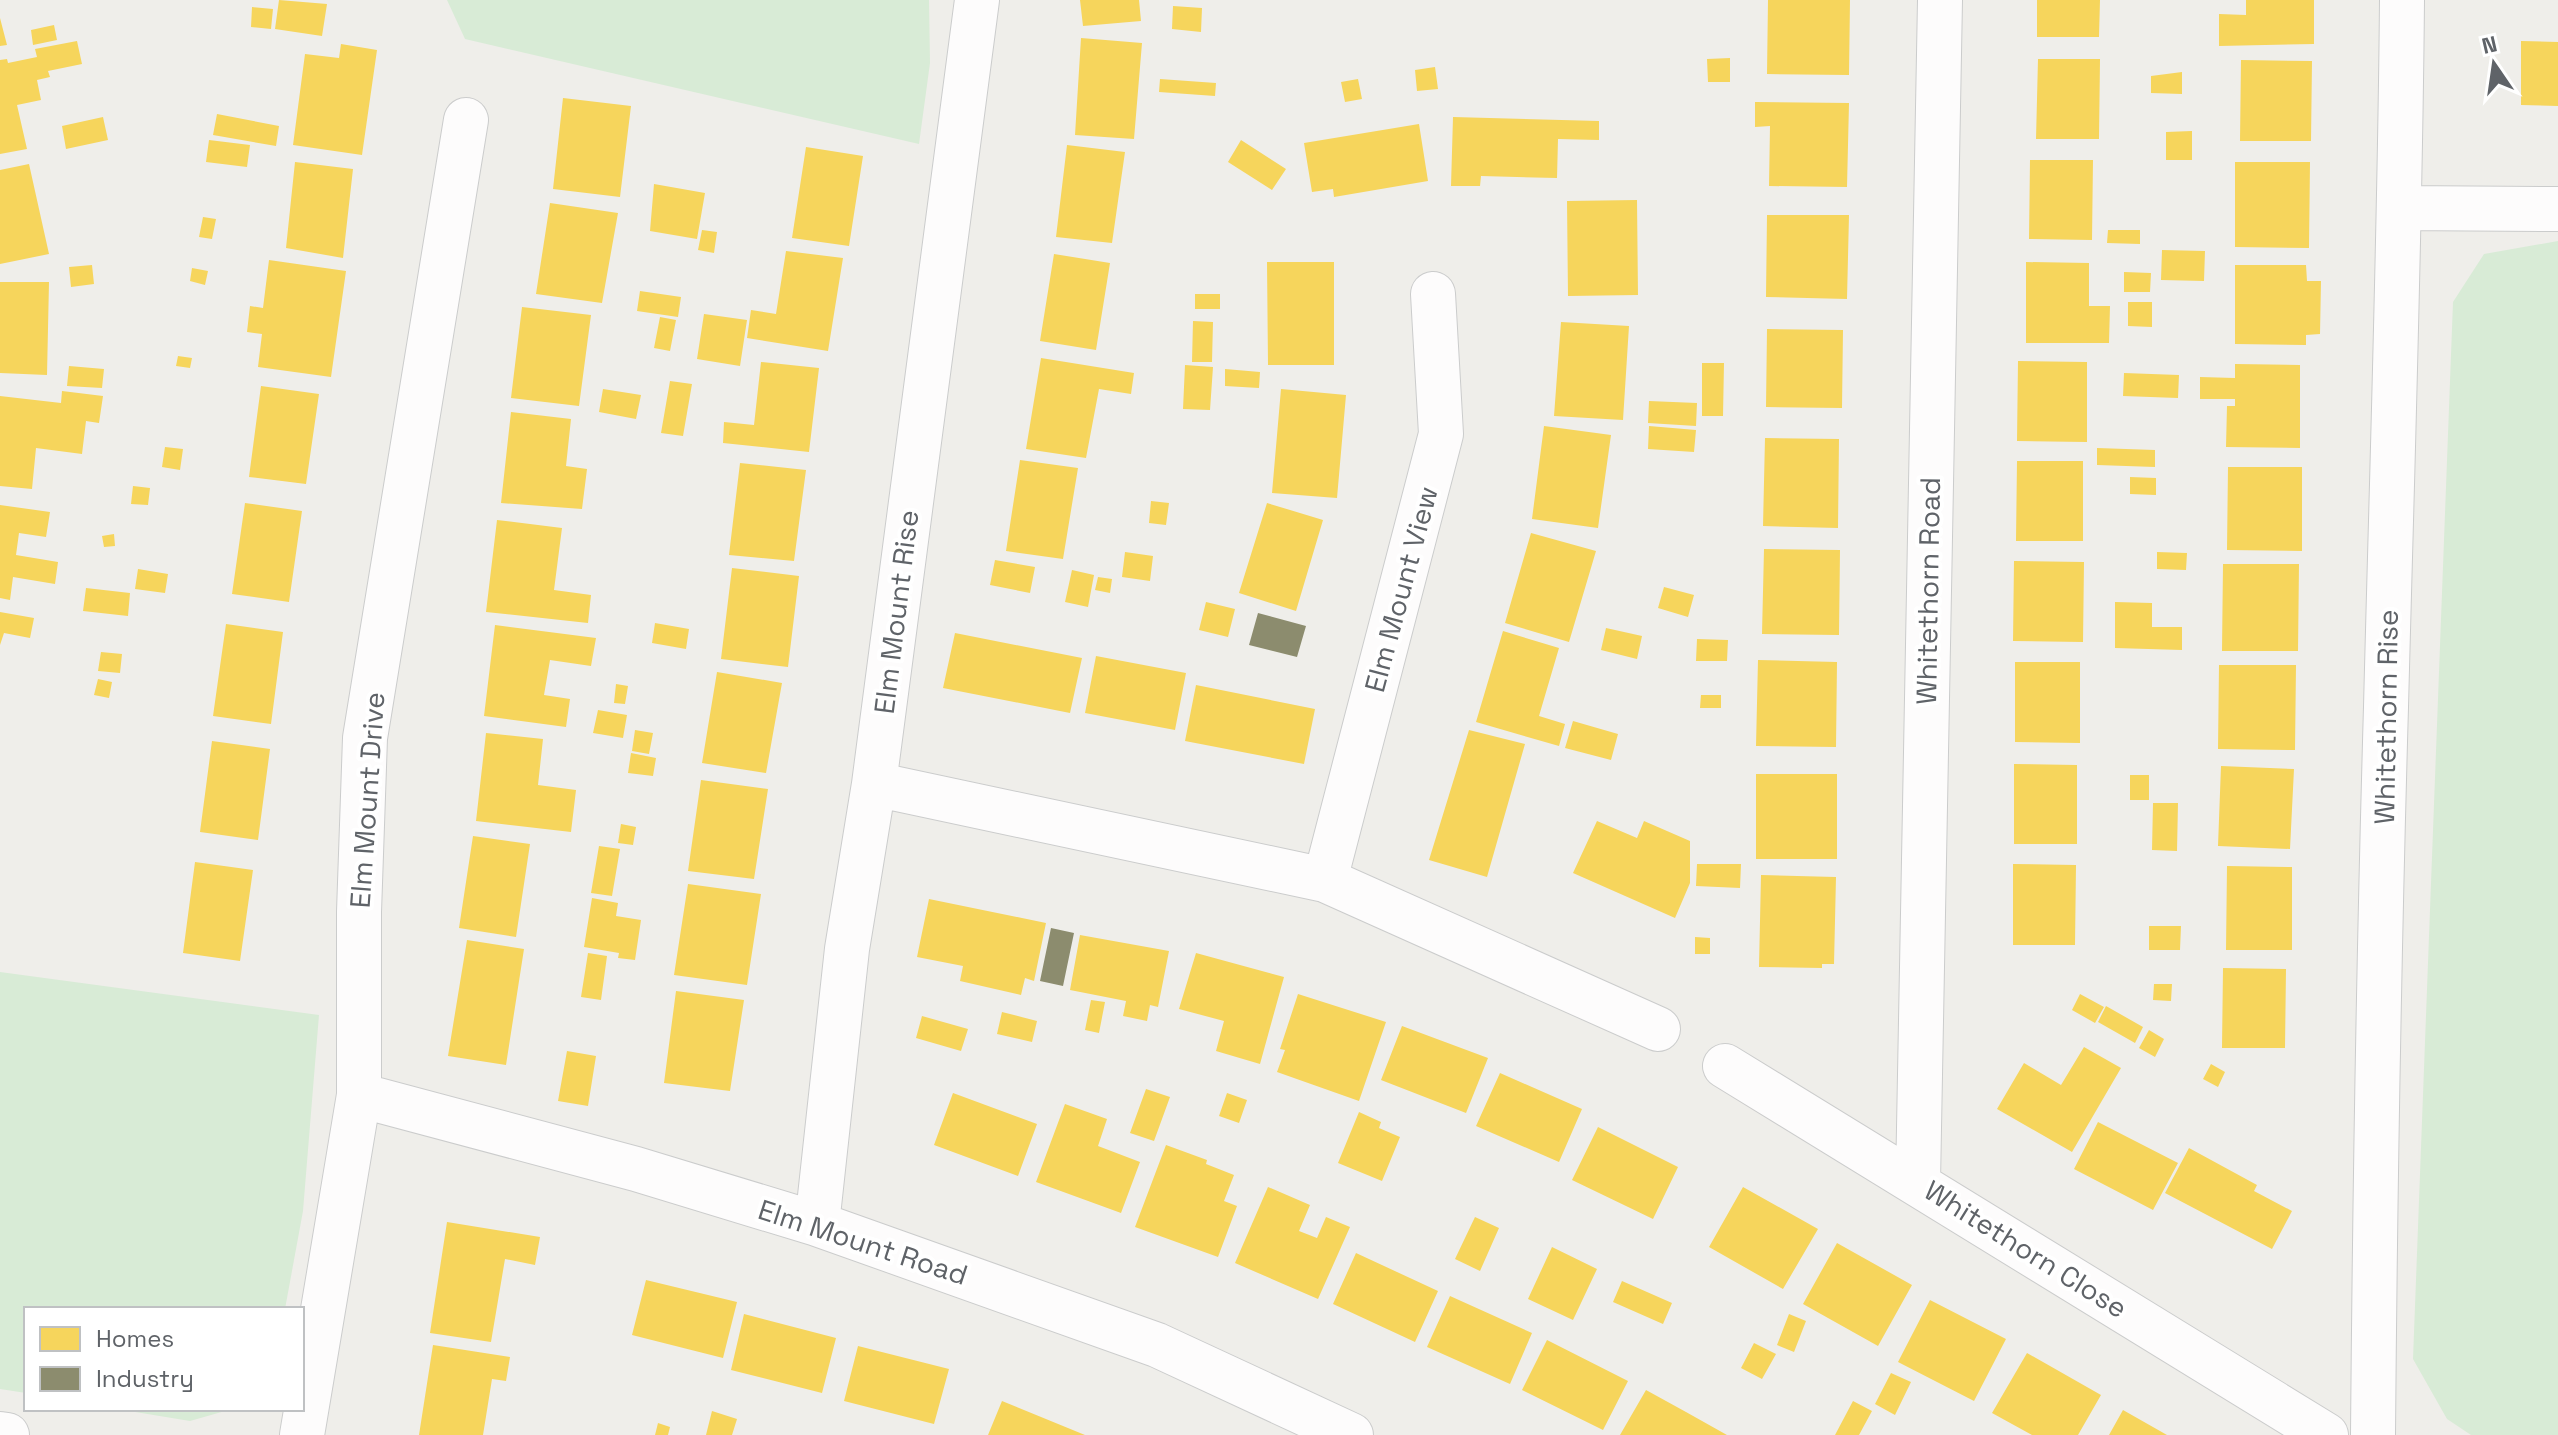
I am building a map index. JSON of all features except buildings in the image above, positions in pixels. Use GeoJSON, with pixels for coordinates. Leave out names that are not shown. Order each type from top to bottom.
{"type":"FeatureCollection","features":[{"type":"Feature","properties":{"kind":"street","name":"Elm Mount Rise"},"geometry":{"type":"LineString","coordinates":[[817,1224],[847,949],[874,784],[977,0]]}},
{"type":"Feature","properties":{"kind":"street","name":"Whitethorn Road"},"geometry":{"type":"LineString","coordinates":[[1918,1182],[1940,0]]}},
{"type":"Feature","properties":{"kind":"street","name":"Whitethorn Rise"},"geometry":{"type":"LineString","coordinates":[[2373,1435],[2402,0]]}},
{"type":"Feature","properties":{"kind":"street","name":"Elm Mount Drive"},"geometry":{"type":"LineString","coordinates":[[302,1435],[359,1095],[359,912],[365,738],[466,120]]}},
{"type":"Feature","properties":{"kind":"street"},"geometry":{"type":"LineString","coordinates":[[2400,208],[2558,209]]}},
{"type":"Feature","properties":{"kind":"street","name":"Elm Mount View"},"geometry":{"type":"LineString","coordinates":[[1325,880],[1441,434],[1433,294]]}},
{"type":"Feature","properties":{"kind":"street"},"geometry":{"type":"LineString","coordinates":[[874,784],[1325,880],[1658,1029]]}},
{"type":"Feature","properties":{"kind":"street","name":"Whitethorn Close"},"geometry":{"type":"LineString","coordinates":[[1725,1066],[2326,1435]]}},
{"type":"Feature","properties":{"kind":"street","name":"Elm Mount Road"},"geometry":{"type":"LineString","coordinates":[[359,1095],[636,1169],[817,1224],[1157,1345],[1351,1435]]}},
{"type":"Feature","properties":{"kind":"street"},"geometry":{"type":"LineString","coordinates":[[0,1434],[7,1435]]}},
{"type":"Feature","properties":{"kind":"green space"},"geometry":{"type":"Polygon","coordinates":[[[447,0],[929,0],[930,63],[919,144],[465,39],[447,0]]]}},
{"type":"Feature","properties":{"kind":"green space"},"geometry":{"type":"Polygon","coordinates":[[[2558,241],[2558,1435],[2471,1435],[2447,1419],[2413,1359],[2453,302],[2484,254],[2558,241]]]}},
{"type":"Feature","properties":{"kind":"green space"},"geometry":{"type":"Polygon","coordinates":[[[0,972],[319,1015],[303,1211],[285,1307],[24,1307],[24,1393],[0,1389],[0,972]]]}},
{"type":"Feature","properties":{"kind":"green space"},"geometry":{"type":"Polygon","coordinates":[[[129,1411],[225,1411],[190,1421],[129,1411]]]}}]}
